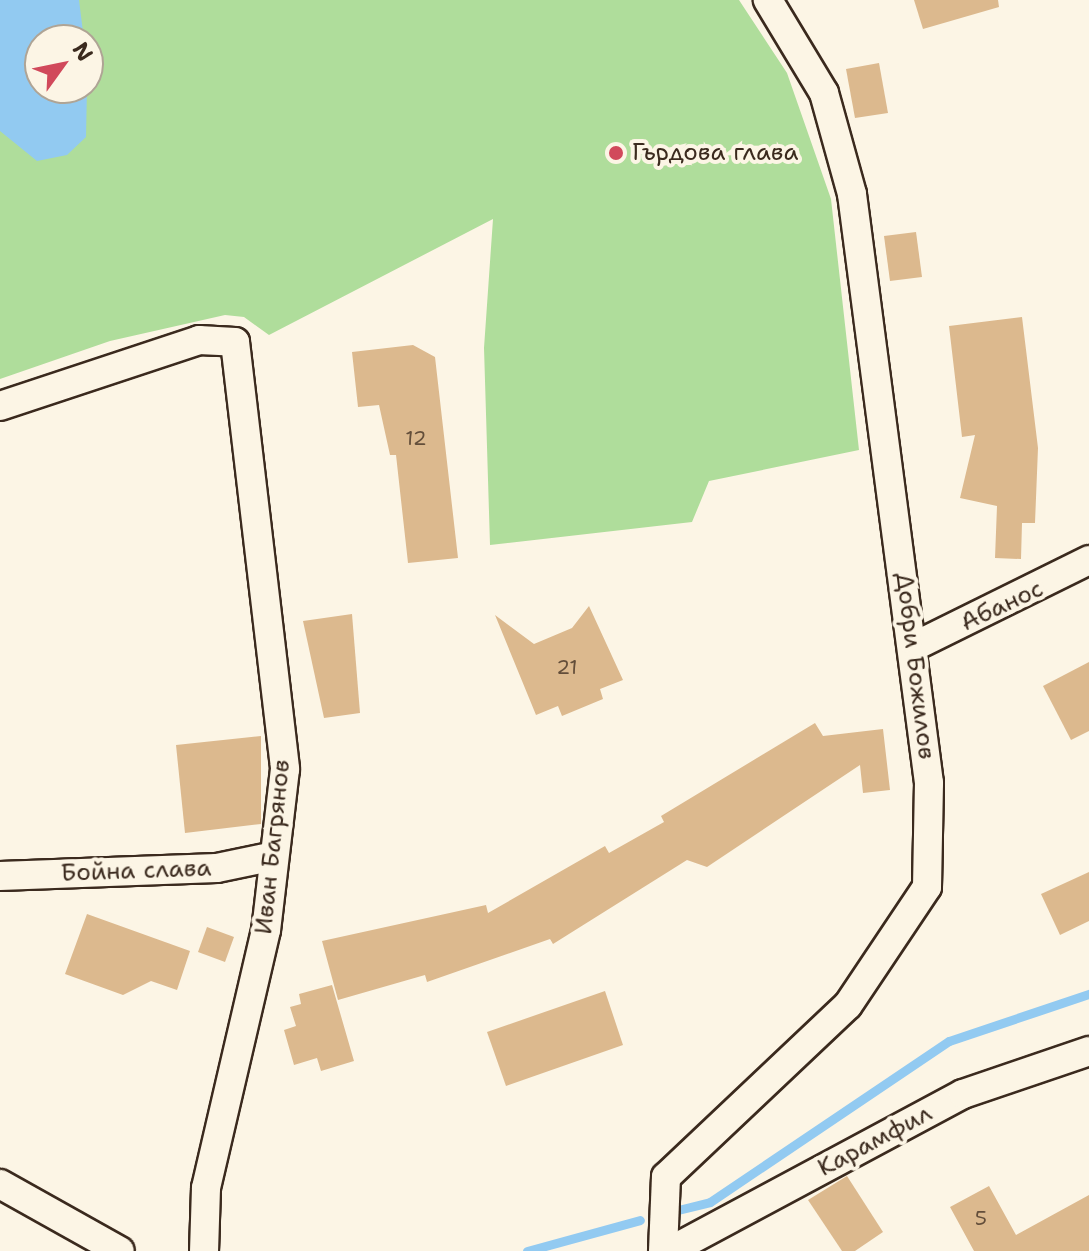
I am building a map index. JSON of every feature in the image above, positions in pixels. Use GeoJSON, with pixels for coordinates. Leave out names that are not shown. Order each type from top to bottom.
{"type":"FeatureCollection","features":[{"type":"Feature","properties":{"kind":"street","name":"Добри Божилов"},"geometry":{"type":"LineString","coordinates":[[663,1251],[666,1177],[848,1005],[927,887],[929,783],[852,194],[824,93],[768,0]]}},
{"type":"Feature","properties":{"kind":"street","name":"Иван Багрянов"},"geometry":{"type":"LineString","coordinates":[[0,406],[169,348],[235,342],[285,769],[270,857],[266,930],[206,1188],[204,1251]]}},
{"type":"Feature","properties":{"kind":"street","name":"Абанос"},"geometry":{"type":"LineString","coordinates":[[913,647],[1089,560]]}},
{"type":"Feature","properties":{"kind":"street","name":"Бойна слава"},"geometry":{"type":"LineString","coordinates":[[0,876],[217,868],[270,857]]}},
{"type":"Feature","properties":{"kind":"street","name":"Карамфил"},"geometry":{"type":"LineString","coordinates":[[670,1251],[963,1094],[1089,1051]]}},
{"type":"Feature","properties":{"kind":"street"},"geometry":{"type":"LineString","coordinates":[[0,1184],[120,1251]]}},
{"type":"Feature","properties":{"kind":"green space"},"geometry":{"type":"Polygon","coordinates":[[[0,0],[739,0],[787,73],[831,199],[859,450],[709,481],[692,522],[490,545],[484,348],[493,219],[269,335],[244,317],[225,315],[110,341],[0,379],[0,0]]]}},
{"type":"Feature","properties":{"kind":"water"},"geometry":{"type":"Polygon","coordinates":[[[0,0],[79,0],[82,24],[24,24],[24,104],[87,104],[86,137],[67,155],[37,161],[0,131],[0,0]]]}},
{"type":"Feature","properties":{"kind":"building"},"geometry":{"type":"Polygon","coordinates":[[[914,0],[998,0],[999,7],[923,29],[914,0]]]}},
{"type":"Feature","properties":{"kind":"building"},"geometry":{"type":"Polygon","coordinates":[[[879,63],[888,113],[855,118],[846,69],[879,63]]]}},
{"type":"Feature","properties":{"kind":"building"},"geometry":{"type":"Polygon","coordinates":[[[916,232],[922,277],[890,281],[884,236],[916,232]]]}},
{"type":"Feature","properties":{"kind":"building"},"geometry":{"type":"Polygon","coordinates":[[[1022,317],[1038,448],[1035,523],[1022,523],[1021,559],[995,558],[997,506],[960,498],[975,435],[962,437],[949,326],[1022,317]]]}},
{"type":"Feature","properties":{"kind":"building"},"geometry":{"type":"Polygon","coordinates":[[[413,345],[435,357],[458,558],[408,563],[396,455],[390,455],[379,405],[358,407],[352,352],[413,345]]]}},
{"type":"Feature","properties":{"kind":"building"},"geometry":{"type":"Polygon","coordinates":[[[589,606],[623,680],[600,689],[603,699],[562,716],[558,706],[536,715],[495,615],[534,644],[572,628],[589,606]]]}},
{"type":"Feature","properties":{"kind":"building"},"geometry":{"type":"Polygon","coordinates":[[[352,614],[360,713],[324,718],[303,621],[352,614]]]}},
{"type":"Feature","properties":{"kind":"building"},"geometry":{"type":"Polygon","coordinates":[[[1089,662],[1089,731],[1071,740],[1043,686],[1089,662]]]}},
{"type":"Feature","properties":{"kind":"building"},"geometry":{"type":"Polygon","coordinates":[[[815,723],[823,736],[883,729],[890,790],[863,793],[860,765],[707,867],[687,860],[553,944],[550,939],[427,982],[425,975],[338,1000],[322,941],[486,905],[488,913],[605,846],[609,853],[664,822],[661,816],[815,723]]]}},
{"type":"Feature","properties":{"kind":"building"},"geometry":{"type":"Polygon","coordinates":[[[261,736],[261,824],[185,833],[176,745],[261,736]]]}},
{"type":"Feature","properties":{"kind":"building"},"geometry":{"type":"Polygon","coordinates":[[[1089,872],[1089,921],[1060,935],[1041,894],[1089,872]]]}},
{"type":"Feature","properties":{"kind":"building"},"geometry":{"type":"Polygon","coordinates":[[[87,914],[190,951],[177,990],[151,981],[123,995],[65,974],[87,914]]]}},
{"type":"Feature","properties":{"kind":"building"},"geometry":{"type":"Polygon","coordinates":[[[207,927],[234,937],[225,962],[198,952],[207,927]]]}},
{"type":"Feature","properties":{"kind":"building"},"geometry":{"type":"Polygon","coordinates":[[[332,985],[354,1061],[321,1071],[317,1058],[294,1065],[284,1030],[296,1026],[290,1007],[301,1004],[299,994],[332,985]]]}},
{"type":"Feature","properties":{"kind":"building"},"geometry":{"type":"Polygon","coordinates":[[[605,991],[623,1045],[506,1086],[487,1032],[605,991]]]}},
{"type":"Feature","properties":{"kind":"building"},"geometry":{"type":"Polygon","coordinates":[[[847,1176],[883,1232],[855,1251],[842,1251],[808,1200],[847,1176]]]}},
{"type":"Feature","properties":{"kind":"building"},"geometry":{"type":"Polygon","coordinates":[[[989,1186],[1016,1235],[1089,1195],[1089,1251],[974,1251],[950,1207],[989,1186]]]}},
{"type":"Feature","properties":{"kind":"waterway"},"geometry":{"type":"LineString","coordinates":[[678,1210],[710,1202],[949,1041],[1089,994]]}},
{"type":"Feature","properties":{"kind":"waterway"},"geometry":{"type":"LineString","coordinates":[[527,1251],[640,1220]]}},
{"type":"Feature","properties":{"kind":"place","name":"Гърдова глава"},"geometry":{"type":"Point","coordinates":[616,153]}}]}
